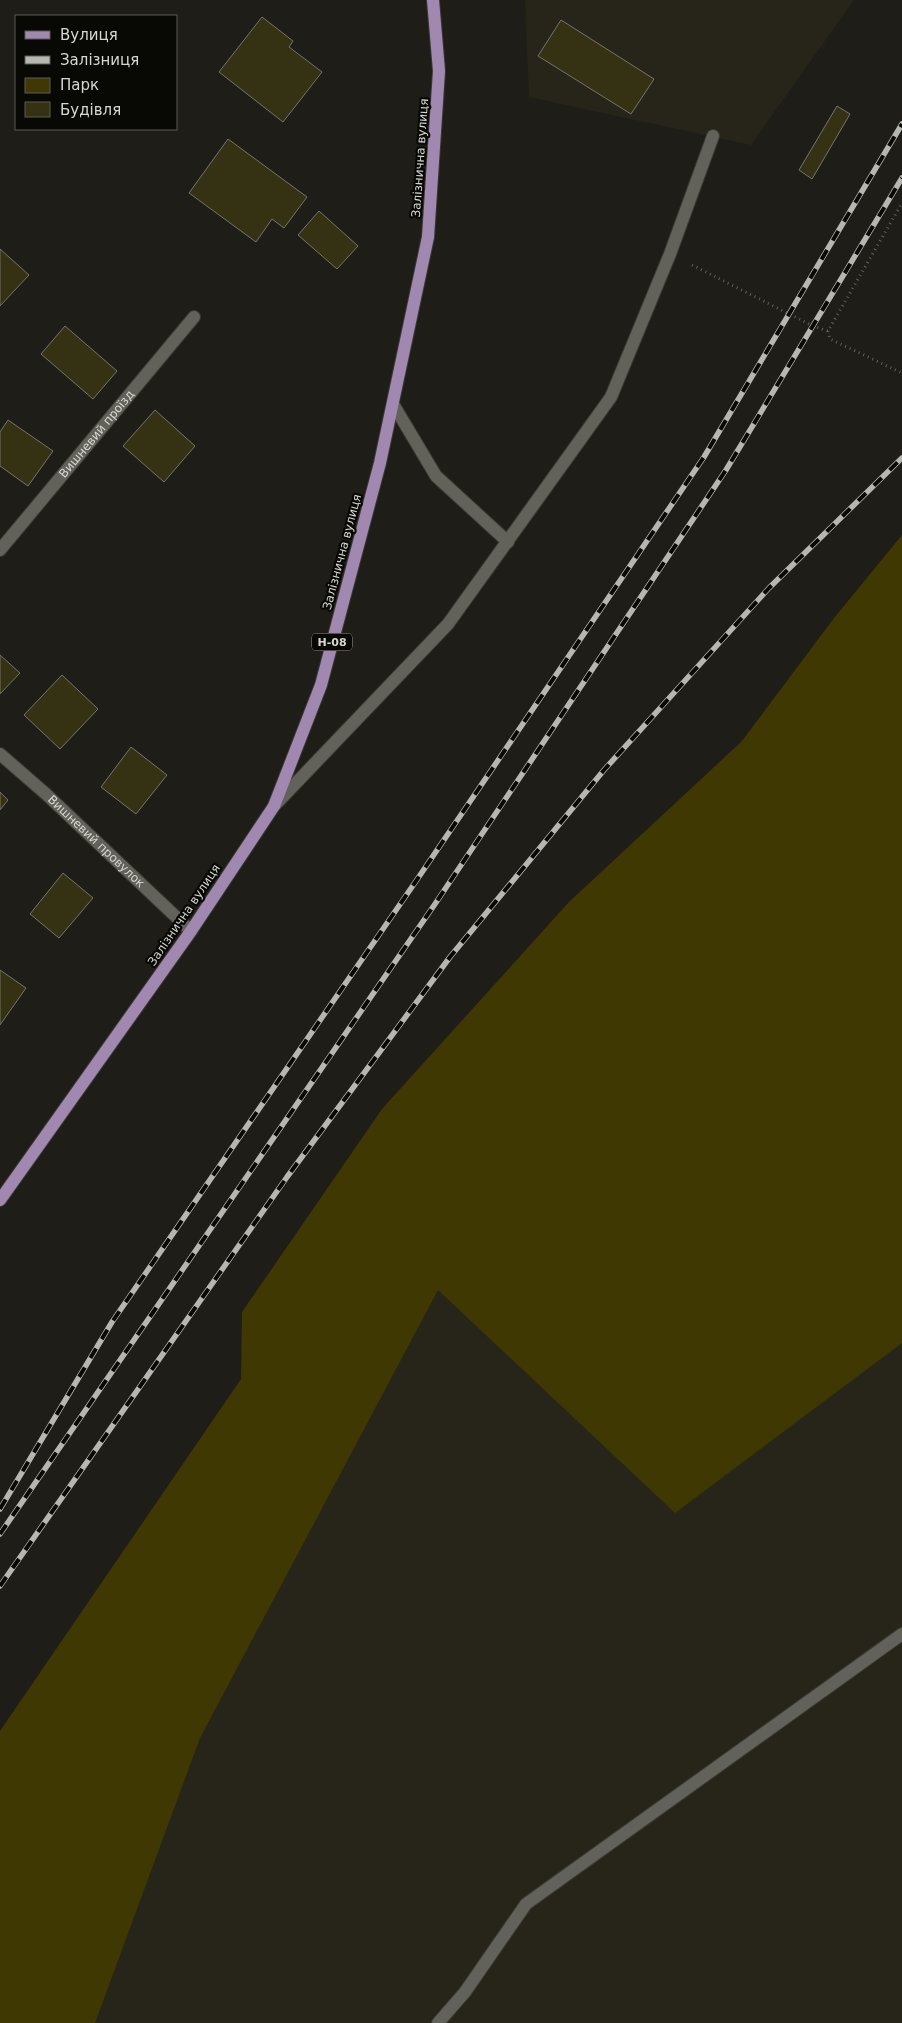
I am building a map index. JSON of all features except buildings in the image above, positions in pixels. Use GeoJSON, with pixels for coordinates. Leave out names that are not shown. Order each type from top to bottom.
{"type":"FeatureCollection","features":[{"type":"Feature","properties":{"kind":"main road","name":"Залізнична вулиця"},"geometry":{"type":"LineString","coordinates":[[0,1200],[191,931],[274,806],[320,685],[380,463],[428,237],[439,71],[433,0]]}},
{"type":"Feature","properties":{"kind":"street"},"geometry":{"type":"LineString","coordinates":[[274,806],[448,624],[611,397],[670,254],[713,136]]}},
{"type":"Feature","properties":{"kind":"street","name":"Вишневий проїзд"},"geometry":{"type":"LineString","coordinates":[[0,550],[194,318]]}},
{"type":"Feature","properties":{"kind":"street"},"geometry":{"type":"LineString","coordinates":[[393,404],[436,476],[508,542]]}},
{"type":"Feature","properties":{"kind":"street","name":"Вишневий провулок"},"geometry":{"type":"LineString","coordinates":[[0,754],[46,794],[191,931]]}},
{"type":"Feature","properties":{"kind":"street"},"geometry":{"type":"LineString","coordinates":[[438,2023],[465,1992],[526,1904],[902,1634]]}},
{"type":"Feature","properties":{"kind":"path"},"geometry":{"type":"LineString","coordinates":[[902,202],[828,331],[830,339],[902,373]]}},
{"type":"Feature","properties":{"kind":"path"},"geometry":{"type":"LineString","coordinates":[[670,254],[813,326],[828,331]]}},
{"type":"Feature","properties":{"kind":"shaded area"},"geometry":{"type":"Polygon","coordinates":[[[525,0],[854,0],[751,145],[529,97],[525,0]]]}},
{"type":"Feature","properties":{"kind":"shaded area"},"geometry":{"type":"Polygon","coordinates":[[[902,678],[902,2023],[0,2023],[0,1731],[242,1379],[902,678]]]}},
{"type":"Feature","properties":{"kind":"green space"},"geometry":{"type":"Polygon","coordinates":[[[902,535],[902,1343],[675,1513],[438,1290],[200,1738],[95,2023],[0,2023],[0,1731],[241,1379],[242,1312],[382,1109],[569,902],[742,741],[834,618],[902,535]]]}},
{"type":"Feature","properties":{"kind":"railway"},"geometry":{"type":"LineString","coordinates":[[0,1509],[112,1322],[414,884],[704,457],[902,124]]}},
{"type":"Feature","properties":{"kind":"railway"},"geometry":{"type":"LineString","coordinates":[[0,1534],[435,904],[726,470],[902,178]]}},
{"type":"Feature","properties":{"kind":"railway"},"geometry":{"type":"LineString","coordinates":[[0,1586],[287,1177],[450,957],[604,770],[769,588],[902,458]]}}]}
